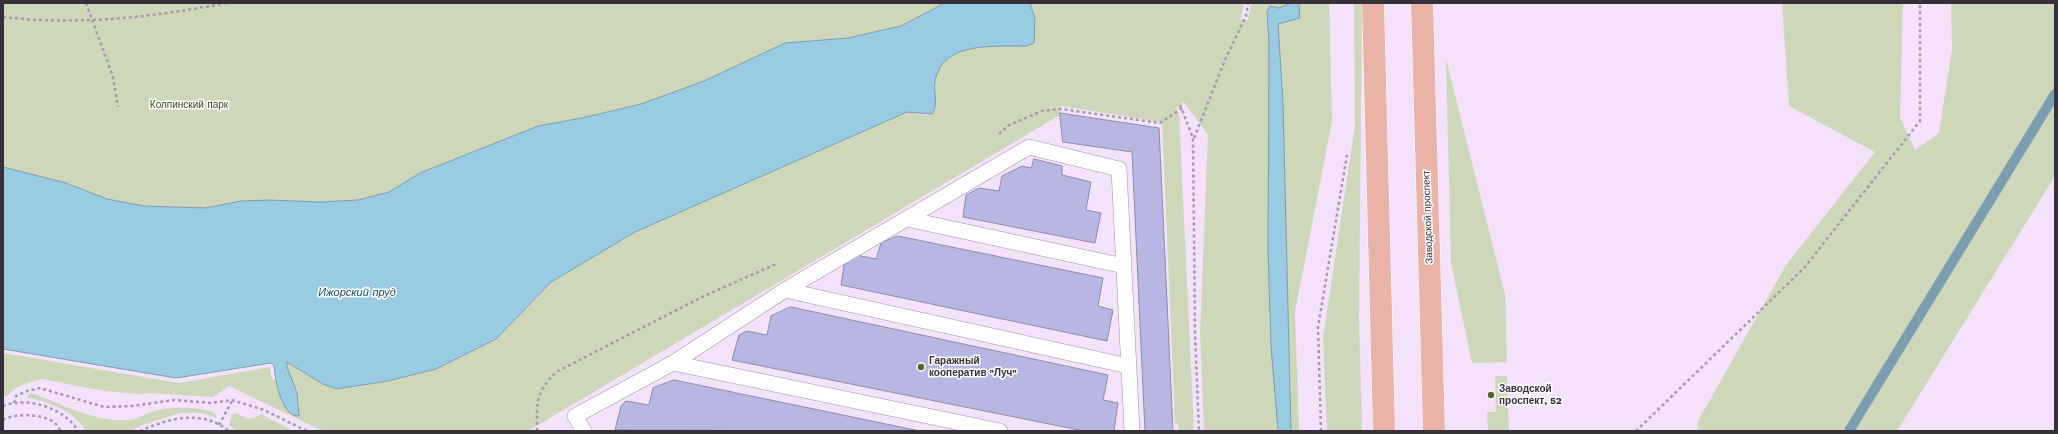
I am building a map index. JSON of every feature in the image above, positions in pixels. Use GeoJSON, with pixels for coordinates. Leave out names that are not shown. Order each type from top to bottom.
{"type":"FeatureCollection","features":[{"type":"Feature","properties":{"kind":"main road"},"geometry":{"type":"LineString","coordinates":[[1373,3],[1384,431]]}},
{"type":"Feature","properties":{"kind":"main road","name":"Заводской проспект"},"geometry":{"type":"LineString","coordinates":[[1422,3],[1434,431]]}},
{"type":"Feature","properties":{"kind":"lane"},"geometry":{"type":"LineString","coordinates":[[584,431],[575,416],[673,363],[785,290],[1029,147],[1119,169],[1132,431]]}},
{"type":"Feature","properties":{"kind":"lane"},"geometry":{"type":"LineString","coordinates":[[907,219],[1124,266]]}},
{"type":"Feature","properties":{"kind":"lane"},"geometry":{"type":"LineString","coordinates":[[785,290],[1128,366]]}},
{"type":"Feature","properties":{"kind":"lane"},"geometry":{"type":"LineString","coordinates":[[673,363],[1000,431]]}},
{"type":"Feature","properties":{"kind":"path"},"geometry":{"type":"LineString","coordinates":[[86,3],[114,77],[118,107]]}},
{"type":"Feature","properties":{"kind":"path"},"geometry":{"type":"LineString","coordinates":[[3,17],[38,21],[92,21],[180,12],[227,3]]}},
{"type":"Feature","properties":{"kind":"path"},"geometry":{"type":"LineString","coordinates":[[1193,138],[1225,60],[1246,16],[1248,3]]}},
{"type":"Feature","properties":{"kind":"path"},"geometry":{"type":"LineString","coordinates":[[1636,431],[1804,268],[1920,121],[1920,3]]}},
{"type":"Feature","properties":{"kind":"path"},"geometry":{"type":"LineString","coordinates":[[1180,105],[1193,138],[1195,333],[1199,431]]}},
{"type":"Feature","properties":{"kind":"path"},"geometry":{"type":"LineString","coordinates":[[1321,431],[1318,327],[1348,148]]}},
{"type":"Feature","properties":{"kind":"path"},"geometry":{"type":"LineString","coordinates":[[14,403],[16,396],[27,390],[40,388],[104,407],[132,406],[174,400],[210,403],[232,400],[264,410],[307,431]]}},
{"type":"Feature","properties":{"kind":"path"},"geometry":{"type":"LineString","coordinates":[[219,425],[232,400]]}},
{"type":"Feature","properties":{"kind":"path"},"geometry":{"type":"LineString","coordinates":[[3,406],[22,402],[46,407],[63,415],[73,423],[78,431]]}},
{"type":"Feature","properties":{"kind":"path"},"geometry":{"type":"LineString","coordinates":[[3,420],[20,415],[38,416],[55,423],[60,431]]}},
{"type":"Feature","properties":{"kind":"path"},"geometry":{"type":"LineString","coordinates":[[140,431],[184,417],[204,418],[229,431]]}},
{"type":"Feature","properties":{"kind":"green space","name":"Колпинский парк"},"geometry":{"type":"Polygon","coordinates":[[[3,3],[945,3],[901,26],[848,38],[785,43],[704,81],[641,104],[582,118],[538,126],[420,173],[389,192],[358,200],[342,202],[241,201],[205,208],[144,206],[107,199],[66,183],[3,167],[3,3]]]}},
{"type":"Feature","properties":{"kind":"green space"},"geometry":{"type":"Polygon","coordinates":[[[1030,3],[1244,3],[1241,19],[1248,20],[1251,3],[1284,3],[1288,8],[1292,7],[1292,3],[1329,3],[1332,121],[1295,312],[1299,431],[1204,431],[1200,333],[1208,135],[1184,102],[1176,108],[1179,113],[1194,431],[1179,431],[1178,424],[1175,424],[1162,122],[1061,106],[1060,115],[528,431],[323,431],[229,386],[213,397],[104,391],[42,379],[27,383],[14,389],[7,396],[3,397],[3,353],[179,383],[270,367],[272,379],[276,380],[283,404],[298,416],[299,409],[297,395],[289,375],[287,362],[290,361],[323,384],[336,389],[388,381],[436,369],[496,339],[551,282],[635,232],[907,112],[927,115],[933,113],[935,105],[935,80],[940,67],[948,58],[959,52],[972,48],[1027,46],[1034,43],[1034,18],[1030,3]]]}},
{"type":"Feature","properties":{"kind":"green space"},"geometry":{"type":"Polygon","coordinates":[[[1354,3],[1362,3],[1359,320],[1362,431],[1327,431],[1323,337],[1355,126],[1354,3]]]}},
{"type":"Feature","properties":{"kind":"green space"},"geometry":{"type":"Polygon","coordinates":[[[1782,3],[1903,3],[1900,117],[1915,150],[1939,133],[1952,49],[1951,3],[2055,3],[2055,176],[1897,431],[1697,431],[1698,421],[1786,265],[1875,152],[1789,106],[1782,3]]]}},
{"type":"Feature","properties":{"kind":"green space"},"geometry":{"type":"Polygon","coordinates":[[[1446,59],[1505,294],[1507,362],[1472,363],[1451,263],[1446,59]]]}},
{"type":"Feature","properties":{"kind":"green space"},"geometry":{"type":"Polygon","coordinates":[[[1495,376],[1507,376],[1509,431],[1488,431],[1487,412],[1496,412],[1495,376]]]}},
{"type":"Feature","properties":{"kind":"green space"},"geometry":{"type":"Polygon","coordinates":[[[31,393],[90,415],[115,420],[131,420],[161,409],[176,408],[207,410],[214,412],[217,418],[203,413],[180,413],[142,425],[131,431],[86,431],[75,418],[67,412],[43,401],[26,397],[31,393]]]}},
{"type":"Feature","properties":{"kind":"green space"},"geometry":{"type":"Polygon","coordinates":[[[237,413],[243,417],[249,418],[261,414],[293,431],[236,431],[229,425],[233,414],[237,413]]]}},
{"type":"Feature","properties":{"kind":"water","name":"Ижорский пруд"},"geometry":{"type":"Polygon","coordinates":[[[945,3],[1030,3],[1035,19],[1034,43],[1027,46],[972,48],[959,52],[948,58],[940,68],[935,81],[935,106],[932,114],[907,112],[635,232],[551,282],[496,339],[436,369],[388,381],[336,389],[323,384],[287,362],[287,367],[297,393],[299,416],[293,415],[283,404],[278,388],[274,365],[271,363],[176,378],[3,349],[3,167],[66,183],[107,199],[144,206],[205,208],[241,201],[269,200],[320,202],[358,200],[389,192],[420,173],[538,126],[582,118],[641,104],[704,81],[785,43],[848,38],[901,26],[945,3]]]}},
{"type":"Feature","properties":{"kind":"water"},"geometry":{"type":"Polygon","coordinates":[[[1292,3],[1299,3],[1300,18],[1278,24],[1283,104],[1291,431],[1278,431],[1271,346],[1268,251],[1269,41],[1267,12],[1270,6],[1278,8],[1292,3]]]}},
{"type":"Feature","properties":{"kind":"building"},"geometry":{"type":"Polygon","coordinates":[[[1060,113],[1159,128],[1173,431],[1145,431],[1132,152],[1063,142],[1060,113]]]}},
{"type":"Feature","properties":{"kind":"building"},"geometry":{"type":"Polygon","coordinates":[[[1034,159],[1062,166],[1062,175],[1091,182],[1086,210],[1101,213],[1095,243],[963,217],[966,195],[979,188],[999,191],[1002,176],[1022,166],[1031,168],[1034,159]]]}},
{"type":"Feature","properties":{"kind":"building"},"geometry":{"type":"Polygon","coordinates":[[[898,236],[1103,278],[1098,306],[1113,310],[1107,341],[841,285],[844,265],[856,255],[876,259],[881,243],[898,236]]]}},
{"type":"Feature","properties":{"kind":"building","name":"Гаражный кооператив \"Луч\""},"geometry":{"type":"Polygon","coordinates":[[[791,307],[1108,375],[1103,400],[1118,403],[1114,431],[1084,431],[732,360],[739,335],[747,331],[767,335],[771,316],[791,307]]]}},
{"type":"Feature","properties":{"kind":"building"},"geometry":{"type":"Polygon","coordinates":[[[674,380],[920,431],[615,430],[621,406],[626,401],[649,405],[653,388],[674,380]]]}},
{"type":"Feature","properties":{"kind":"waterway"},"geometry":{"type":"LineString","coordinates":[[1849,431],[2055,94]]}},
{"type":"Feature","properties":{"kind":"place","name":"Гаражный кооператив \"Луч\""},"geometry":{"type":"Point","coordinates":[921,367]}},
{"type":"Feature","properties":{"kind":"place","name":"Заводской проспект, 52"},"geometry":{"type":"Point","coordinates":[1491,395]}}]}
